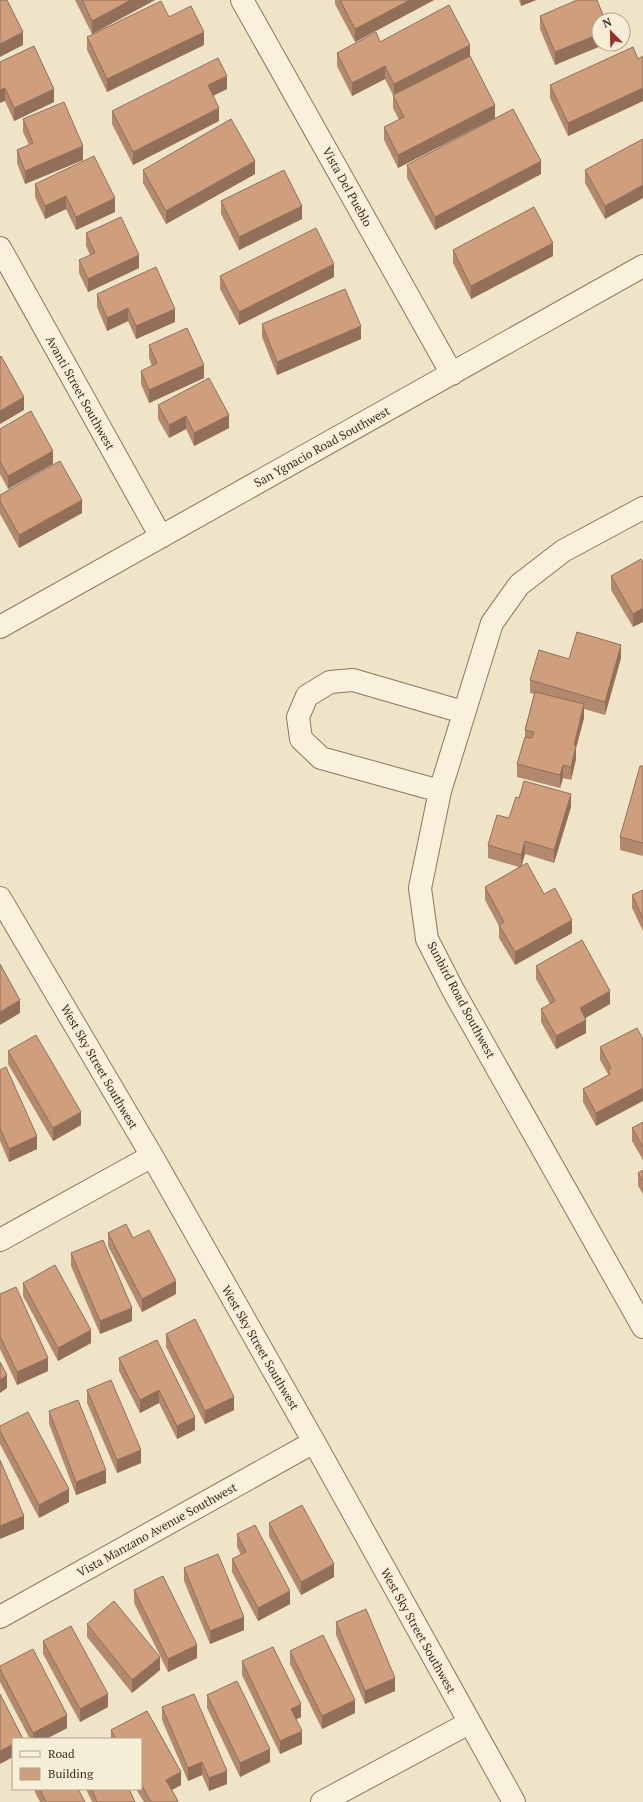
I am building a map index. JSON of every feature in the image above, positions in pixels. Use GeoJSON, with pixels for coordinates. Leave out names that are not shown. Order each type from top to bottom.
{"type":"FeatureCollection","features":[{"type":"Feature","properties":{"kind":"street","name":"Vista Del Pueblo"},"geometry":{"type":"LineString","coordinates":[[242,0],[452,374]]}},
{"type":"Feature","properties":{"kind":"street","name":"Avanti Street Southwest"},"geometry":{"type":"LineString","coordinates":[[0,248],[161,537]]}},
{"type":"Feature","properties":{"kind":"street","name":"San Ygnacio Road Southwest"},"geometry":{"type":"LineString","coordinates":[[0,627],[643,266]]}},
{"type":"Feature","properties":{"kind":"street","name":"Sunbird Road Southwest"},"geometry":{"type":"LineString","coordinates":[[643,508],[563,551],[519,584],[492,623],[463,712],[440,791],[420,888],[427,939],[457,997],[643,1327]]}},
{"type":"Feature","properties":{"kind":"street"},"geometry":{"type":"LineString","coordinates":[[440,791],[321,758],[301,739],[298,717],[307,696],[330,682],[353,680],[463,712]]}},
{"type":"Feature","properties":{"kind":"street","name":"West Sky Street Southwest"},"geometry":{"type":"LineString","coordinates":[[0,898],[152,1156],[314,1442],[514,1802]]}},
{"type":"Feature","properties":{"kind":"street"},"geometry":{"type":"LineString","coordinates":[[0,1240],[152,1156]]}},
{"type":"Feature","properties":{"kind":"street","name":"Vista Manzano Avenue Southwest"},"geometry":{"type":"LineString","coordinates":[[0,1617],[314,1442]]}},
{"type":"Feature","properties":{"kind":"street"},"geometry":{"type":"LineString","coordinates":[[322,1802],[469,1723]]}},
{"type":"Feature","properties":{"kind":"building"},"geometry":{"type":"Polygon","coordinates":[[[0,0],[7,0],[23,32],[0,44],[0,0]]]}},
{"type":"Feature","properties":{"kind":"building"},"geometry":{"type":"Polygon","coordinates":[[[82,0],[131,0],[92,21],[82,0]]]}},
{"type":"Feature","properties":{"kind":"building"},"geometry":{"type":"Polygon","coordinates":[[[340,0],[410,0],[355,29],[340,0]]]}},
{"type":"Feature","properties":{"kind":"building"},"geometry":{"type":"Polygon","coordinates":[[[577,0],[597,0],[602,12],[591,12],[591,37],[555,52],[540,16],[577,0]]]}},
{"type":"Feature","properties":{"kind":"building"},"geometry":{"type":"Polygon","coordinates":[[[161,1],[169,17],[191,6],[204,32],[107,79],[87,37],[161,1]]]}},
{"type":"Feature","properties":{"kind":"building"},"geometry":{"type":"Polygon","coordinates":[[[449,5],[470,45],[394,84],[385,66],[352,83],[337,53],[376,32],[380,42],[449,5]]]}},
{"type":"Feature","properties":{"kind":"building"},"geometry":{"type":"Polygon","coordinates":[[[34,46],[54,89],[14,108],[5,88],[0,90],[0,62],[34,46]]]}},
{"type":"Feature","properties":{"kind":"building"},"geometry":{"type":"Polygon","coordinates":[[[633,47],[638,59],[643,56],[643,88],[568,123],[550,85],[622,52],[631,52],[631,48],[633,47]]]}},
{"type":"Feature","properties":{"kind":"building"},"geometry":{"type":"Polygon","coordinates":[[[470,56],[495,105],[398,155],[384,127],[404,117],[393,95],[470,56]]]}},
{"type":"Feature","properties":{"kind":"building"},"geometry":{"type":"Polygon","coordinates":[[[218,58],[227,76],[208,85],[219,108],[133,152],[112,111],[218,58]]]}},
{"type":"Feature","properties":{"kind":"building"},"geometry":{"type":"Polygon","coordinates":[[[64,102],[83,146],[25,171],[17,150],[33,143],[23,119],[64,102]]]}},
{"type":"Feature","properties":{"kind":"building"},"geometry":{"type":"Polygon","coordinates":[[[513,109],[541,161],[435,217],[407,165],[513,109]]]}},
{"type":"Feature","properties":{"kind":"building"},"geometry":{"type":"Polygon","coordinates":[[[231,119],[255,161],[166,211],[143,170],[231,119]]]}},
{"type":"Feature","properties":{"kind":"building"},"geometry":{"type":"Polygon","coordinates":[[[643,139],[643,185],[605,206],[585,170],[643,139]]]}},
{"type":"Feature","properties":{"kind":"building"},"geometry":{"type":"Polygon","coordinates":[[[94,156],[115,198],[76,217],[66,196],[45,206],[35,184],[94,156]]]}},
{"type":"Feature","properties":{"kind":"building"},"geometry":{"type":"Polygon","coordinates":[[[284,170],[302,206],[239,237],[221,201],[284,170]]]}},
{"type":"Feature","properties":{"kind":"building"},"geometry":{"type":"Polygon","coordinates":[[[534,207],[553,243],[471,286],[453,250],[534,207]]]}},
{"type":"Feature","properties":{"kind":"building"},"geometry":{"type":"Polygon","coordinates":[[[121,217],[139,255],[88,279],[79,260],[95,253],[86,233],[121,217]]]}},
{"type":"Feature","properties":{"kind":"building"},"geometry":{"type":"Polygon","coordinates":[[[316,228],[334,264],[239,312],[220,276],[316,228]]]}},
{"type":"Feature","properties":{"kind":"building"},"geometry":{"type":"Polygon","coordinates":[[[156,267],[175,309],[136,326],[128,308],[107,318],[97,294],[156,267]]]}},
{"type":"Feature","properties":{"kind":"building"},"geometry":{"type":"Polygon","coordinates":[[[345,289],[361,326],[277,362],[262,324],[345,289]]]}},
{"type":"Feature","properties":{"kind":"building"},"geometry":{"type":"Polygon","coordinates":[[[187,328],[204,365],[149,390],[141,371],[157,363],[149,345],[187,328]]]}},
{"type":"Feature","properties":{"kind":"building"},"geometry":{"type":"Polygon","coordinates":[[[1,356],[24,397],[0,411],[0,357],[1,356]]]}},
{"type":"Feature","properties":{"kind":"building"},"geometry":{"type":"Polygon","coordinates":[[[209,378],[229,415],[194,433],[186,416],[169,425],[158,405],[209,378]]]}},
{"type":"Feature","properties":{"kind":"building"},"geometry":{"type":"Polygon","coordinates":[[[31,411],[53,451],[8,476],[0,461],[0,429],[31,411]]]}},
{"type":"Feature","properties":{"kind":"building"},"geometry":{"type":"Polygon","coordinates":[[[60,461],[82,500],[19,535],[0,501],[0,495],[60,461]]]}},
{"type":"Feature","properties":{"kind":"building"},"geometry":{"type":"Polygon","coordinates":[[[641,559],[643,562],[643,608],[633,614],[611,576],[641,559]]]}},
{"type":"Feature","properties":{"kind":"building"},"geometry":{"type":"Polygon","coordinates":[[[577,632],[621,645],[605,702],[530,680],[539,650],[569,659],[577,632]]]}},
{"type":"Feature","properties":{"kind":"building"},"geometry":{"type":"Polygon","coordinates":[[[535,692],[584,704],[574,745],[576,746],[571,767],[563,765],[560,775],[517,764],[525,737],[532,738],[534,732],[525,730],[535,692]]]}},
{"type":"Feature","properties":{"kind":"building"},"geometry":{"type":"Polygon","coordinates":[[[640,766],[643,766],[643,843],[620,837],[640,766]]]}},
{"type":"Feature","properties":{"kind":"building"},"geometry":{"type":"Polygon","coordinates":[[[524,781],[571,794],[554,850],[525,841],[521,855],[488,845],[497,815],[509,818],[516,797],[519,798],[524,781]]]}},
{"type":"Feature","properties":{"kind":"building"},"geometry":{"type":"Polygon","coordinates":[[[527,863],[544,894],[555,888],[572,920],[515,952],[499,925],[504,922],[485,887],[527,863]]]}},
{"type":"Feature","properties":{"kind":"building"},"geometry":{"type":"Polygon","coordinates":[[[643,890],[643,918],[632,895],[643,890]]]}},
{"type":"Feature","properties":{"kind":"building"},"geometry":{"type":"Polygon","coordinates":[[[582,940],[610,991],[580,1008],[586,1020],[556,1036],[541,1009],[555,1001],[536,966],[582,940]]]}},
{"type":"Feature","properties":{"kind":"building"},"geometry":{"type":"Polygon","coordinates":[[[0,964],[20,1000],[0,1012],[0,964]]]}},
{"type":"Feature","properties":{"kind":"building"},"geometry":{"type":"Polygon","coordinates":[[[637,1028],[643,1039],[643,1088],[596,1113],[583,1089],[610,1074],[608,1070],[611,1068],[600,1047],[637,1028]]]}},
{"type":"Feature","properties":{"kind":"building"},"geometry":{"type":"Polygon","coordinates":[[[36,1035],[81,1112],[53,1128],[8,1051],[36,1035]]]}},
{"type":"Feature","properties":{"kind":"building"},"geometry":{"type":"Polygon","coordinates":[[[6,1067],[37,1136],[9,1149],[0,1128],[0,1070],[6,1067]]]}},
{"type":"Feature","properties":{"kind":"building"},"geometry":{"type":"Polygon","coordinates":[[[643,1122],[643,1147],[632,1128],[643,1122]]]}},
{"type":"Feature","properties":{"kind":"building"},"geometry":{"type":"Polygon","coordinates":[[[643,1170],[643,1181],[638,1173],[643,1170]]]}},
{"type":"Feature","properties":{"kind":"building"},"geometry":{"type":"Polygon","coordinates":[[[126,1224],[133,1238],[149,1230],[176,1281],[142,1299],[108,1233],[126,1224]]]}},
{"type":"Feature","properties":{"kind":"building"},"geometry":{"type":"Polygon","coordinates":[[[103,1240],[132,1308],[100,1321],[71,1253],[103,1240]]]}},
{"type":"Feature","properties":{"kind":"building"},"geometry":{"type":"Polygon","coordinates":[[[55,1265],[91,1330],[58,1348],[23,1283],[55,1265]]]}},
{"type":"Feature","properties":{"kind":"building"},"geometry":{"type":"Polygon","coordinates":[[[16,1287],[48,1358],[17,1372],[0,1336],[0,1294],[16,1287]]]}},
{"type":"Feature","properties":{"kind":"building"},"geometry":{"type":"Polygon","coordinates":[[[195,1319],[234,1397],[205,1411],[166,1334],[195,1319]]]}},
{"type":"Feature","properties":{"kind":"building"},"geometry":{"type":"Polygon","coordinates":[[[157,1340],[195,1417],[177,1426],[159,1390],[140,1400],[119,1358],[157,1340]]]}},
{"type":"Feature","properties":{"kind":"building"},"geometry":{"type":"Polygon","coordinates":[[[0,1362],[7,1375],[0,1380],[0,1362]]]}},
{"type":"Feature","properties":{"kind":"building"},"geometry":{"type":"Polygon","coordinates":[[[111,1380],[141,1450],[117,1460],[87,1390],[111,1380]]]}},
{"type":"Feature","properties":{"kind":"building"},"geometry":{"type":"Polygon","coordinates":[[[78,1400],[106,1470],[76,1482],[49,1411],[78,1400]]]}},
{"type":"Feature","properties":{"kind":"building"},"geometry":{"type":"Polygon","coordinates":[[[28,1412],[69,1489],[39,1505],[0,1431],[0,1426],[28,1412]]]}},
{"type":"Feature","properties":{"kind":"building"},"geometry":{"type":"Polygon","coordinates":[[[0,1460],[24,1516],[0,1526],[0,1460]]]}},
{"type":"Feature","properties":{"kind":"building"},"geometry":{"type":"Polygon","coordinates":[[[302,1505],[334,1564],[301,1582],[269,1523],[302,1505]]]}},
{"type":"Feature","properties":{"kind":"building"},"geometry":{"type":"Polygon","coordinates":[[[255,1525],[290,1591],[258,1608],[232,1559],[246,1552],[237,1534],[255,1525]]]}},
{"type":"Feature","properties":{"kind":"building"},"geometry":{"type":"Polygon","coordinates":[[[218,1554],[244,1617],[210,1631],[184,1568],[218,1554]]]}},
{"type":"Feature","properties":{"kind":"building"},"geometry":{"type":"Polygon","coordinates":[[[163,1576],[197,1645],[168,1659],[134,1590],[163,1576]]]}},
{"type":"Feature","properties":{"kind":"building"},"geometry":{"type":"Polygon","coordinates":[[[114,1601],[160,1657],[132,1680],[87,1624],[114,1601]]]}},
{"type":"Feature","properties":{"kind":"building"},"geometry":{"type":"Polygon","coordinates":[[[366,1609],[395,1678],[365,1691],[336,1622],[366,1609]]]}},
{"type":"Feature","properties":{"kind":"building"},"geometry":{"type":"Polygon","coordinates":[[[71,1626],[108,1694],[80,1709],[43,1641],[71,1626]]]}},
{"type":"Feature","properties":{"kind":"building"},"geometry":{"type":"Polygon","coordinates":[[[323,1635],[355,1700],[322,1716],[290,1651],[323,1635]]]}},
{"type":"Feature","properties":{"kind":"building"},"geometry":{"type":"Polygon","coordinates":[[[273,1647],[301,1704],[291,1709],[302,1731],[280,1741],[242,1661],[273,1647]]]}},
{"type":"Feature","properties":{"kind":"building"},"geometry":{"type":"Polygon","coordinates":[[[33,1649],[67,1715],[33,1733],[0,1669],[0,1666],[33,1649]]]}},
{"type":"Feature","properties":{"kind":"building"},"geometry":{"type":"Polygon","coordinates":[[[237,1681],[270,1749],[240,1763],[207,1695],[237,1681]]]}},
{"type":"Feature","properties":{"kind":"building"},"geometry":{"type":"Polygon","coordinates":[[[0,1694],[22,1738],[12,1738],[12,1745],[0,1751],[0,1694]]]}},
{"type":"Feature","properties":{"kind":"building"},"geometry":{"type":"Polygon","coordinates":[[[194,1694],[227,1771],[209,1778],[202,1762],[188,1768],[162,1707],[194,1694]]]}},
{"type":"Feature","properties":{"kind":"building"},"geometry":{"type":"Polygon","coordinates":[[[147,1711],[181,1772],[166,1780],[178,1801],[151,1802],[142,1786],[142,1738],[115,1738],[111,1730],[147,1711]]]}},
{"type":"Feature","properties":{"kind":"building"},"geometry":{"type":"Polygon","coordinates":[[[40,1790],[79,1790],[85,1802],[46,1802],[40,1790]]]}},
{"type":"Feature","properties":{"kind":"building"},"geometry":{"type":"Polygon","coordinates":[[[92,1790],[129,1790],[135,1802],[97,1802],[92,1790]]]}}]}
